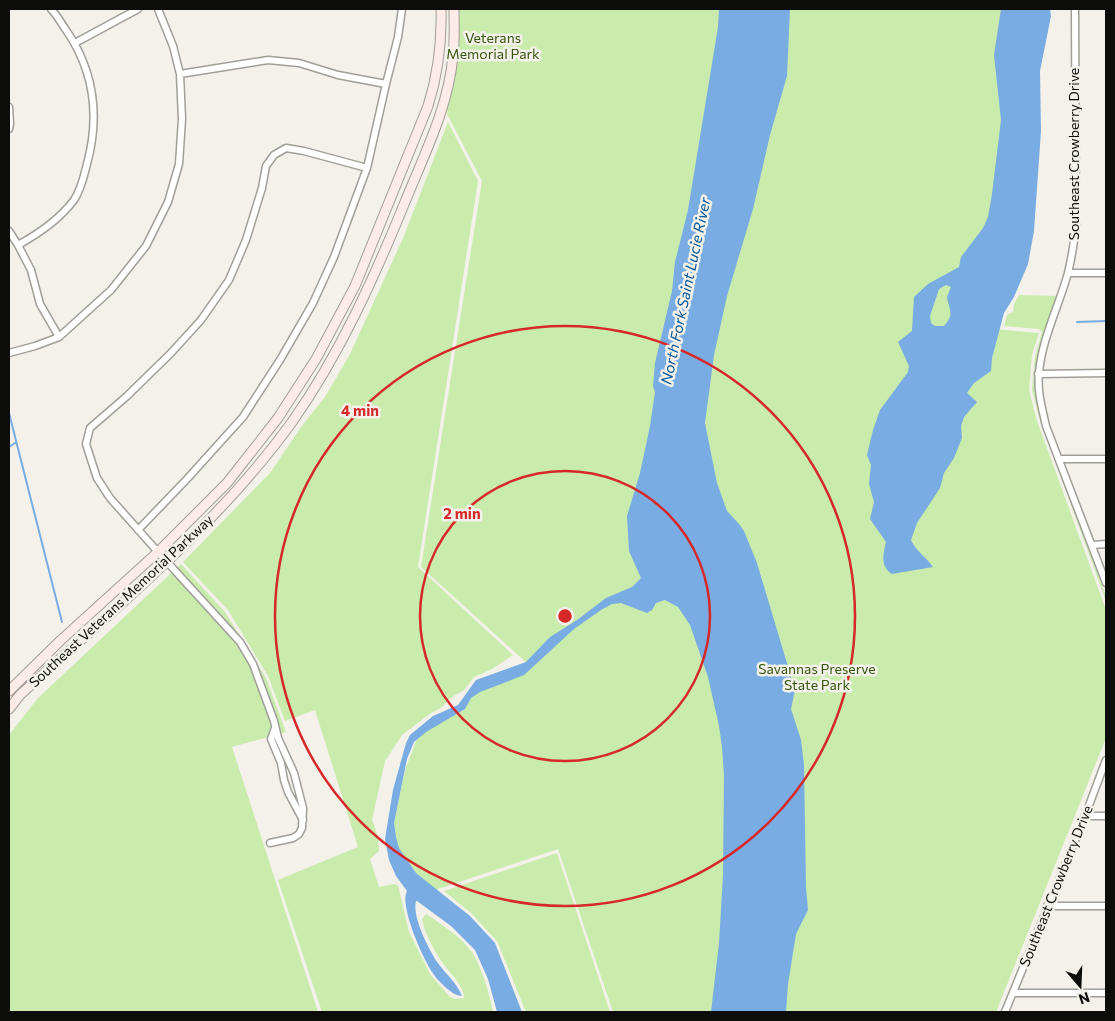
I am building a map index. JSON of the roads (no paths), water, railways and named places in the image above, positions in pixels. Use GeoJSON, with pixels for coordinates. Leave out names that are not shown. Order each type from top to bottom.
{"type":"FeatureCollection","features":[{"type":"Feature","properties":{"kind":"main road","name":"Southeast Veterans Memorial Parkway"},"geometry":{"type":"LineString","coordinates":[[10,688],[158,552],[227,482],[278,418],[316,359],[354,286],[428,106],[436,80],[440,53],[441,9]]}},
{"type":"Feature","properties":{"kind":"main road","name":"Southeast Veterans Memorial Parkway"},"geometry":{"type":"LineString","coordinates":[[9,709],[20,695],[188,542],[241,485],[292,422],[330,362],[368,289],[426,149],[448,82],[453,56],[454,9]]}},
{"type":"Feature","properties":{"kind":"street"},"geometry":{"type":"LineString","coordinates":[[18,245],[40,233],[59,217],[75,198],[84,176],[94,140],[94,109],[86,64],[75,43],[51,9]]}},
{"type":"Feature","properties":{"kind":"street"},"geometry":{"type":"LineString","coordinates":[[75,43],[138,9]]}},
{"type":"Feature","properties":{"kind":"street"},"geometry":{"type":"LineString","coordinates":[[9,353],[59,337],[111,290],[146,246],[168,202],[179,164],[182,119],[180,74],[174,46],[158,9]]}},
{"type":"Feature","properties":{"kind":"street"},"geometry":{"type":"LineString","coordinates":[[138,530],[243,417],[280,360],[313,303],[334,257],[366,168],[398,37],[402,9]]}},
{"type":"Feature","properties":{"kind":"street","name":"Southeast Crowberry Drive"},"geometry":{"type":"LineString","coordinates":[[1075,9],[1076,227],[1068,273],[1043,349],[1038,374],[1039,400],[1046,426],[1106,583]]}},
{"type":"Feature","properties":{"kind":"street"},"geometry":{"type":"LineString","coordinates":[[180,74],[268,60],[299,63],[338,75],[386,84]]}},
{"type":"Feature","properties":{"kind":"street"},"geometry":{"type":"LineString","coordinates":[[9,106],[9,129]]}},
{"type":"Feature","properties":{"kind":"street"},"geometry":{"type":"LineString","coordinates":[[270,843],[296,836],[301,832],[303,808],[292,767],[278,738],[253,664],[240,642],[110,498],[96,478],[86,444],[90,428],[127,396],[171,353],[201,320],[229,280],[246,240],[262,188],[266,166],[274,155],[286,148],[366,168]]}},
{"type":"Feature","properties":{"kind":"street"},"geometry":{"type":"LineString","coordinates":[[9,231],[31,270],[40,304],[59,337]]}},
{"type":"Feature","properties":{"kind":"street"},"geometry":{"type":"LineString","coordinates":[[1068,273],[1106,273]]}},
{"type":"Feature","properties":{"kind":"street"},"geometry":{"type":"LineString","coordinates":[[1038,374],[1106,373]]}},
{"type":"Feature","properties":{"kind":"street"},"geometry":{"type":"LineString","coordinates":[[1059,459],[1106,459]]}},
{"type":"Feature","properties":{"kind":"street"},"geometry":{"type":"LineString","coordinates":[[1092,544],[1106,544]]}},
{"type":"Feature","properties":{"kind":"street"},"geometry":{"type":"LineString","coordinates":[[10,688],[20,695]]}},
{"type":"Feature","properties":{"kind":"street"},"geometry":{"type":"LineString","coordinates":[[275,726],[272,739],[281,763],[285,783],[296,810],[303,820]]}},
{"type":"Feature","properties":{"kind":"street","name":"Southeast Crowberry Drive"},"geometry":{"type":"LineString","coordinates":[[1005,1012],[1106,760]]}},
{"type":"Feature","properties":{"kind":"street"},"geometry":{"type":"LineString","coordinates":[[285,783],[295,780]]}},
{"type":"Feature","properties":{"kind":"street"},"geometry":{"type":"LineString","coordinates":[[1085,816],[1106,816]]}},
{"type":"Feature","properties":{"kind":"street"},"geometry":{"type":"LineString","coordinates":[[1047,906],[1106,906]]}},
{"type":"Feature","properties":{"kind":"street"},"geometry":{"type":"LineString","coordinates":[[1013,993],[1106,993]]}},
{"type":"Feature","properties":{"kind":"water","name":"North Fork Saint Lucie River"},"geometry":{"type":"Polygon","coordinates":[[[719,9],[790,9],[787,76],[770,135],[753,209],[727,296],[714,355],[705,423],[717,483],[727,511],[744,531],[757,563],[795,690],[791,709],[801,740],[804,765],[808,910],[796,934],[788,984],[786,1012],[711,1012],[719,943],[723,875],[724,776],[722,747],[708,677],[690,625],[678,607],[665,600],[656,603],[652,610],[647,613],[621,603],[612,604],[601,610],[574,629],[524,675],[480,692],[471,698],[465,709],[426,732],[414,742],[407,759],[394,823],[399,848],[416,873],[470,916],[495,943],[522,1012],[497,1012],[488,979],[475,950],[451,926],[416,901],[416,915],[425,940],[437,962],[454,982],[462,996],[449,991],[441,983],[423,956],[406,908],[405,898],[407,891],[396,876],[389,860],[385,839],[393,790],[410,735],[433,716],[458,705],[476,680],[526,662],[550,637],[606,598],[632,587],[641,578],[629,551],[627,516],[640,473],[650,426],[655,392],[653,386],[655,363],[672,291],[675,262],[688,210],[718,27],[719,9]]]}},
{"type":"Feature","properties":{"kind":"water"},"geometry":{"type":"Polygon","coordinates":[[[1001,9],[1050,9],[1051,16],[1040,71],[1041,131],[1034,231],[1028,264],[1014,297],[1004,313],[992,358],[991,371],[974,383],[967,393],[977,402],[964,417],[961,426],[962,438],[954,458],[944,473],[940,488],[917,523],[911,540],[933,567],[892,574],[884,564],[883,556],[886,542],[870,519],[874,502],[869,484],[871,465],[867,455],[880,410],[908,372],[909,366],[898,342],[912,331],[914,297],[928,284],[959,267],[961,257],[983,228],[988,217],[1001,120],[994,55],[1001,9]],[[946,285],[939,289],[930,316],[931,323],[935,326],[944,326],[949,318],[950,312],[947,297],[951,287],[946,285]]]}},
{"type":"Feature","properties":{"kind":"waterway"},"geometry":{"type":"LineString","coordinates":[[1077,322],[1106,321]]}},
{"type":"Feature","properties":{"kind":"waterway"},"geometry":{"type":"LineString","coordinates":[[9,413],[62,622]]}},
{"type":"Feature","properties":{"kind":"waterway"},"geometry":{"type":"LineString","coordinates":[[9,447],[15,443]]}},
{"type":"Feature","properties":{"kind":"park label","name":"Veterans Memorial Park"},"geometry":{"type":"Point","coordinates":[493,46]}},
{"type":"Feature","properties":{"kind":"park label","name":"Savannas Preserve State Park"},"geometry":{"type":"Point","coordinates":[817,678]}}]}
